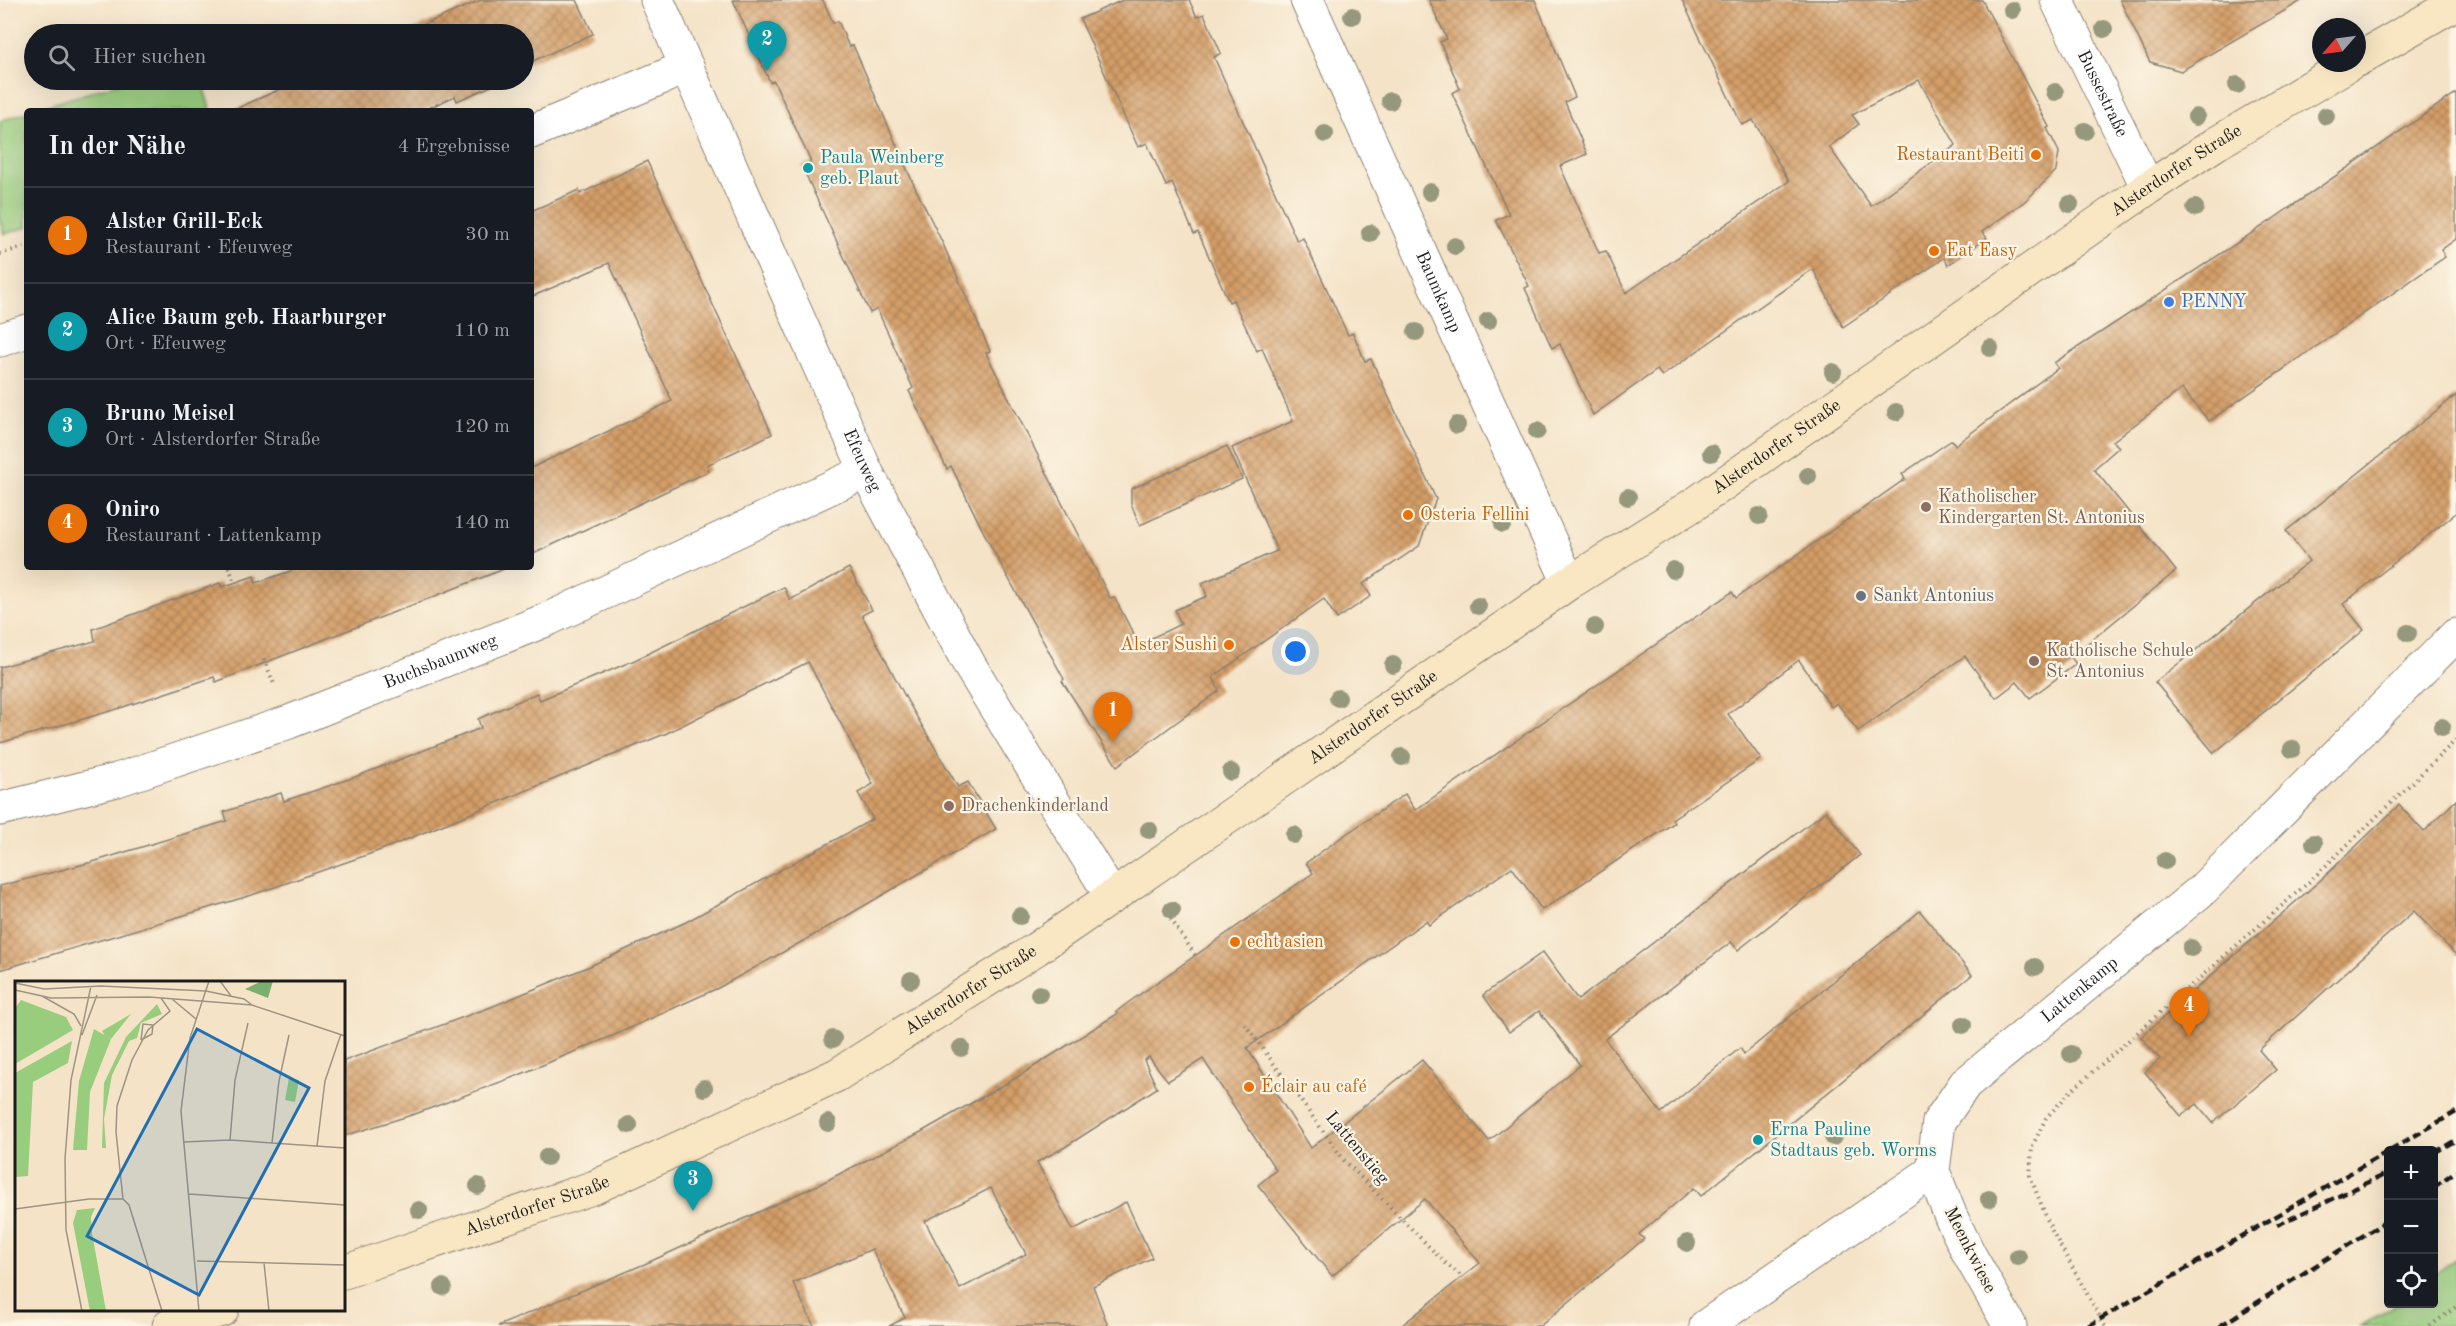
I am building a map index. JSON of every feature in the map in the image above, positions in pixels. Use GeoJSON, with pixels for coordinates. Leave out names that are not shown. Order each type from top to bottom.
{"type":"FeatureCollection","features":[{"type":"Feature","properties":{"kind":"street","name":"Efeuweg"},"geometry":{"type":"LineString","coordinates":[[657,0],[866,471],[970,666],[1112,897]]}},
{"type":"Feature","properties":{"kind":"street","name":"Baumkamp"},"geometry":{"type":"LineString","coordinates":[[1307,0],[1569,583]]}},
{"type":"Feature","properties":{"kind":"street","name":"Bussestraße"},"geometry":{"type":"LineString","coordinates":[[2057,0],[2148,188]]}},
{"type":"Feature","properties":{"kind":"street"},"geometry":{"type":"LineString","coordinates":[[2366,55],[2456,3]]}},
{"type":"Feature","properties":{"kind":"street"},"geometry":{"type":"LineString","coordinates":[[534,131],[687,68]]}},
{"type":"Feature","properties":{"kind":"street","name":"Alsterdorfer Straße"},"geometry":{"type":"LineString","coordinates":[[345,1272],[596,1187],[837,1075],[1036,950],[1569,583],[1696,503],[2148,188],[2247,124],[2336,72]]}},
{"type":"Feature","properties":{"kind":"street"},"geometry":{"type":"LineString","coordinates":[[0,340],[24,332]]}},
{"type":"Feature","properties":{"kind":"street","name":"Buchsbaumweg"},"geometry":{"type":"LineString","coordinates":[[0,810],[117,780],[289,722],[546,620],[866,471]]}},
{"type":"Feature","properties":{"kind":"street","name":"Lattenkamp"},"geometry":{"type":"LineString","coordinates":[[1933,1171],[1939,1122],[1965,1084],[2202,890],[2456,635]]}},
{"type":"Feature","properties":{"kind":"street"},"geometry":{"type":"LineString","coordinates":[[1706,1326],[1933,1171]]}},
{"type":"Feature","properties":{"kind":"street","name":"Meenkwiese"},"geometry":{"type":"LineString","coordinates":[[1933,1171],[1969,1254],[2010,1326]]}},
{"type":"Feature","properties":{"kind":"street"},"geometry":{"type":"LineString","coordinates":[[169,1326],[219,1311]]}},
{"type":"Feature","properties":{"kind":"path"},"geometry":{"type":"LineString","coordinates":[[0,254],[24,247]]}},
{"type":"Feature","properties":{"kind":"path"},"geometry":{"type":"LineString","coordinates":[[230,570],[235,583]]}},
{"type":"Feature","properties":{"kind":"path"},"geometry":{"type":"LineString","coordinates":[[2105,1326],[2051,1229],[2030,1176],[2031,1147],[2046,1118],[2072,1091],[2310,881],[2456,740]]}},
{"type":"Feature","properties":{"kind":"path"},"geometry":{"type":"LineString","coordinates":[[1142,876],[1195,955]]}},
{"type":"Feature","properties":{"kind":"path","name":"Lattenstieg"},"geometry":{"type":"LineString","coordinates":[[1245,1024],[1344,1160],[1444,1262],[1463,1277]]}},
{"type":"Feature","properties":{"kind":"path"},"geometry":{"type":"LineString","coordinates":[[2430,1326],[2456,1307]]}},
{"type":"Feature","properties":{"kind":"green space"},"geometry":{"type":"Polygon","coordinates":[[[97,90],[204,90],[210,108],[40,108],[97,90]]]}},
{"type":"Feature","properties":{"kind":"green space"},"geometry":{"type":"Polygon","coordinates":[[[24,113],[24,228],[4,234],[0,221],[0,121],[24,113]]]}},
{"type":"Feature","properties":{"kind":"green space"},"geometry":{"type":"Polygon","coordinates":[[[2456,1258],[2456,1326],[2360,1326],[2389,1308],[2438,1308],[2438,1272],[2456,1258]]]}},
{"type":"Feature","properties":{"kind":"building"},"geometry":{"type":"Polygon","coordinates":[[[481,0],[577,0],[593,34],[534,61],[534,24],[425,24],[481,0]]]}},
{"type":"Feature","properties":{"kind":"building"},"geometry":{"type":"Polygon","coordinates":[[[733,0],[823,0],[833,23],[838,21],[849,47],[853,45],[913,183],[943,244],[990,351],[986,353],[1110,598],[1114,597],[1139,644],[1181,624],[1175,610],[1207,596],[1202,583],[1277,551],[1232,448],[1293,421],[1262,348],[1257,351],[1233,300],[1229,302],[1198,232],[1194,234],[1172,183],[1166,186],[1147,143],[1138,147],[1080,19],[1123,0],[1189,0],[1197,17],[1204,14],[1221,53],[1214,57],[1297,241],[1303,238],[1348,335],[1353,333],[1365,361],[1371,359],[1436,499],[1419,546],[1363,584],[1371,596],[1337,619],[1324,599],[1213,677],[1219,691],[1117,766],[1062,681],[1064,679],[988,541],[951,466],[947,469],[909,391],[913,388],[877,309],[870,313],[816,197],[802,166],[811,162],[774,81],[770,82],[733,0]]]}},
{"type":"Feature","properties":{"kind":"building"},"geometry":{"type":"Polygon","coordinates":[[[1429,0],[1535,0],[1575,97],[1565,102],[1587,154],[1560,166],[1599,253],[1606,251],[1626,293],[1789,181],[1753,120],[1742,125],[1682,0],[1982,0],[2049,127],[2047,128],[2059,152],[2056,171],[2025,201],[1982,232],[1987,238],[1948,265],[1944,258],[1843,327],[1813,269],[1662,376],[1657,370],[1593,415],[1560,344],[1552,348],[1525,288],[1529,286],[1496,220],[1509,214],[1452,93],[1460,89],[1440,42],[1447,39],[1429,0]],[[1919,80],[1852,115],[1859,124],[1829,147],[1871,206],[1956,145],[1919,80]]]}},
{"type":"Feature","properties":{"kind":"building"},"geometry":{"type":"Polygon","coordinates":[[[2120,0],[2303,0],[2181,71],[2150,62],[2120,0]]]}},
{"type":"Feature","properties":{"kind":"building"},"geometry":{"type":"Polygon","coordinates":[[[278,90],[482,90],[457,101],[455,96],[429,108],[238,108],[278,90]]]}},
{"type":"Feature","properties":{"kind":"building"},"geometry":{"type":"Polygon","coordinates":[[[2456,93],[2456,239],[2441,250],[2445,257],[2209,421],[2182,389],[2113,441],[2119,447],[2094,469],[2176,571],[2071,657],[2076,664],[2030,698],[2017,682],[1996,698],[1965,656],[1858,731],[1837,703],[1831,707],[1799,660],[1728,714],[1761,759],[1672,819],[1674,823],[1542,910],[1512,867],[1429,925],[1426,921],[1247,1048],[1311,1148],[1422,1060],[1489,1141],[1580,1065],[1539,1011],[1509,1032],[1483,995],[1543,952],[1578,1000],[1826,811],[1860,855],[1738,950],[1731,942],[1605,1039],[1661,1113],[1740,1048],[1744,1054],[1920,911],[1972,975],[1701,1196],[1694,1188],[1639,1234],[1644,1239],[1540,1326],[1401,1326],[1480,1263],[1425,1199],[1332,1276],[1258,1185],[1276,1170],[1203,1059],[1168,1081],[1149,1057],[1144,1060],[1157,1088],[1065,1147],[1037,1162],[1073,1230],[1126,1202],[1152,1258],[1093,1286],[1108,1326],[889,1326],[905,1318],[872,1249],[793,1283],[814,1326],[498,1326],[647,1263],[820,1184],[921,1132],[1019,1076],[1117,1014],[1116,1012],[1129,1002],[1313,873],[1306,863],[1336,841],[1405,794],[1415,810],[1732,592],[1736,598],[1905,479],[1902,474],[1952,440],[1955,445],[2058,368],[2054,363],[2263,226],[2456,93]],[[991,1188],[925,1221],[960,1289],[1026,1254],[991,1188]]]}},
{"type":"Feature","properties":{"kind":"building"},"geometry":{"type":"Polygon","coordinates":[[[647,161],[772,434],[707,465],[709,471],[534,554],[534,467],[672,401],[609,263],[534,296],[534,210],[579,190],[580,194],[647,161]]]}},
{"type":"Feature","properties":{"kind":"building"},"geometry":{"type":"Polygon","coordinates":[[[2456,395],[2456,513],[2343,604],[2364,630],[2214,753],[2155,682],[2309,561],[2286,531],[2456,395]]]}},
{"type":"Feature","properties":{"kind":"building"},"geometry":{"type":"Polygon","coordinates":[[[1227,446],[1242,479],[1140,525],[1131,504],[1131,489],[1227,446]]]}},
{"type":"Feature","properties":{"kind":"building"},"geometry":{"type":"Polygon","coordinates":[[[849,568],[872,610],[862,615],[908,702],[958,787],[968,782],[996,829],[718,988],[519,1075],[418,1113],[345,1136],[345,1061],[491,1007],[590,966],[686,922],[873,819],[858,793],[873,784],[808,662],[667,733],[381,850],[252,895],[0,970],[0,886],[96,861],[227,821],[224,812],[281,793],[284,801],[355,777],[481,728],[478,719],[537,693],[540,700],[635,660],[784,587],[790,600],[849,568]]]}},
{"type":"Feature","properties":{"kind":"building"},"geometry":{"type":"Polygon","coordinates":[[[293,570],[501,570],[216,682],[214,677],[114,710],[0,743],[0,667],[95,641],[93,629],[220,583],[222,587],[254,576],[256,583],[293,570]]]}},
{"type":"Feature","properties":{"kind":"building"},"geometry":{"type":"Polygon","coordinates":[[[2456,800],[2456,955],[2414,911],[2259,1050],[2276,1070],[2213,1123],[2197,1104],[2181,1116],[2145,1072],[2160,1059],[2141,1037],[2324,877],[2399,805],[2424,832],[2456,800]]]}},
{"type":"Feature","properties":{"kind":"railway"},"geometry":{"type":"LineString","coordinates":[[2397,1146],[2456,1112]]}},
{"type":"Feature","properties":{"kind":"railway"},"geometry":{"type":"LineString","coordinates":[[2438,1151],[2456,1140]]}},
{"type":"Feature","properties":{"kind":"railway"},"geometry":{"type":"LineString","coordinates":[[2088,1326],[2384,1153]]}},
{"type":"Feature","properties":{"kind":"railway"},"geometry":{"type":"LineString","coordinates":[[2438,1184],[2456,1171]]}},
{"type":"Feature","properties":{"kind":"railway"},"geometry":{"type":"LineString","coordinates":[[2277,1225],[2384,1175]]}},
{"type":"Feature","properties":{"kind":"railway"},"geometry":{"type":"LineString","coordinates":[[2220,1326],[2384,1223]]}},
{"type":"Feature","properties":{"kind":"place","name":"Alice Baum geb. Haarburger"},"geometry":{"type":"Point","coordinates":[767,71]}},
{"type":"Feature","properties":{"kind":"place","name":"Restaurant Beiti"},"geometry":{"type":"Point","coordinates":[2036,155]}},
{"type":"Feature","properties":{"kind":"place","name":"Paula Weinberg geb. Plaut"},"geometry":{"type":"Point","coordinates":[808,168]}},
{"type":"Feature","properties":{"kind":"place","name":"Eat Easy"},"geometry":{"type":"Point","coordinates":[1934,251]}},
{"type":"Feature","properties":{"kind":"place","name":"PENNY"},"geometry":{"type":"Point","coordinates":[2169,302]}},
{"type":"Feature","properties":{"kind":"place","name":"Katholischer Kindergarten St. Antonius"},"geometry":{"type":"Point","coordinates":[1926,507]}},
{"type":"Feature","properties":{"kind":"place","name":"Osteria Fellini"},"geometry":{"type":"Point","coordinates":[1408,515]}},
{"type":"Feature","properties":{"kind":"place","name":"Sankt Antonius"},"geometry":{"type":"Point","coordinates":[1861,596]}},
{"type":"Feature","properties":{"kind":"place","name":"Alster Sushi"},"geometry":{"type":"Point","coordinates":[1229,645]}},
{"type":"Feature","properties":{"kind":"place","name":"Katholische Schule St. Antonius"},"geometry":{"type":"Point","coordinates":[2034,661]}},
{"type":"Feature","properties":{"kind":"place","name":"Alster Grill-Eck"},"geometry":{"type":"Point","coordinates":[1113,742]}},
{"type":"Feature","properties":{"kind":"place","name":"Drachenkinderland"},"geometry":{"type":"Point","coordinates":[949,806]}},
{"type":"Feature","properties":{"kind":"place","name":"echt asien"},"geometry":{"type":"Point","coordinates":[1235,942]}},
{"type":"Feature","properties":{"kind":"place","name":"Oniro"},"geometry":{"type":"Point","coordinates":[2189,1037]}},
{"type":"Feature","properties":{"kind":"place","name":"Éclair au café"},"geometry":{"type":"Point","coordinates":[1249,1087]}},
{"type":"Feature","properties":{"kind":"place","name":"Erna Pauline Stadtaus geb. Worms"},"geometry":{"type":"Point","coordinates":[1758,1140]}},
{"type":"Feature","properties":{"kind":"place","name":"Bruno Meisel"},"geometry":{"type":"Point","coordinates":[693,1211]}}]}
